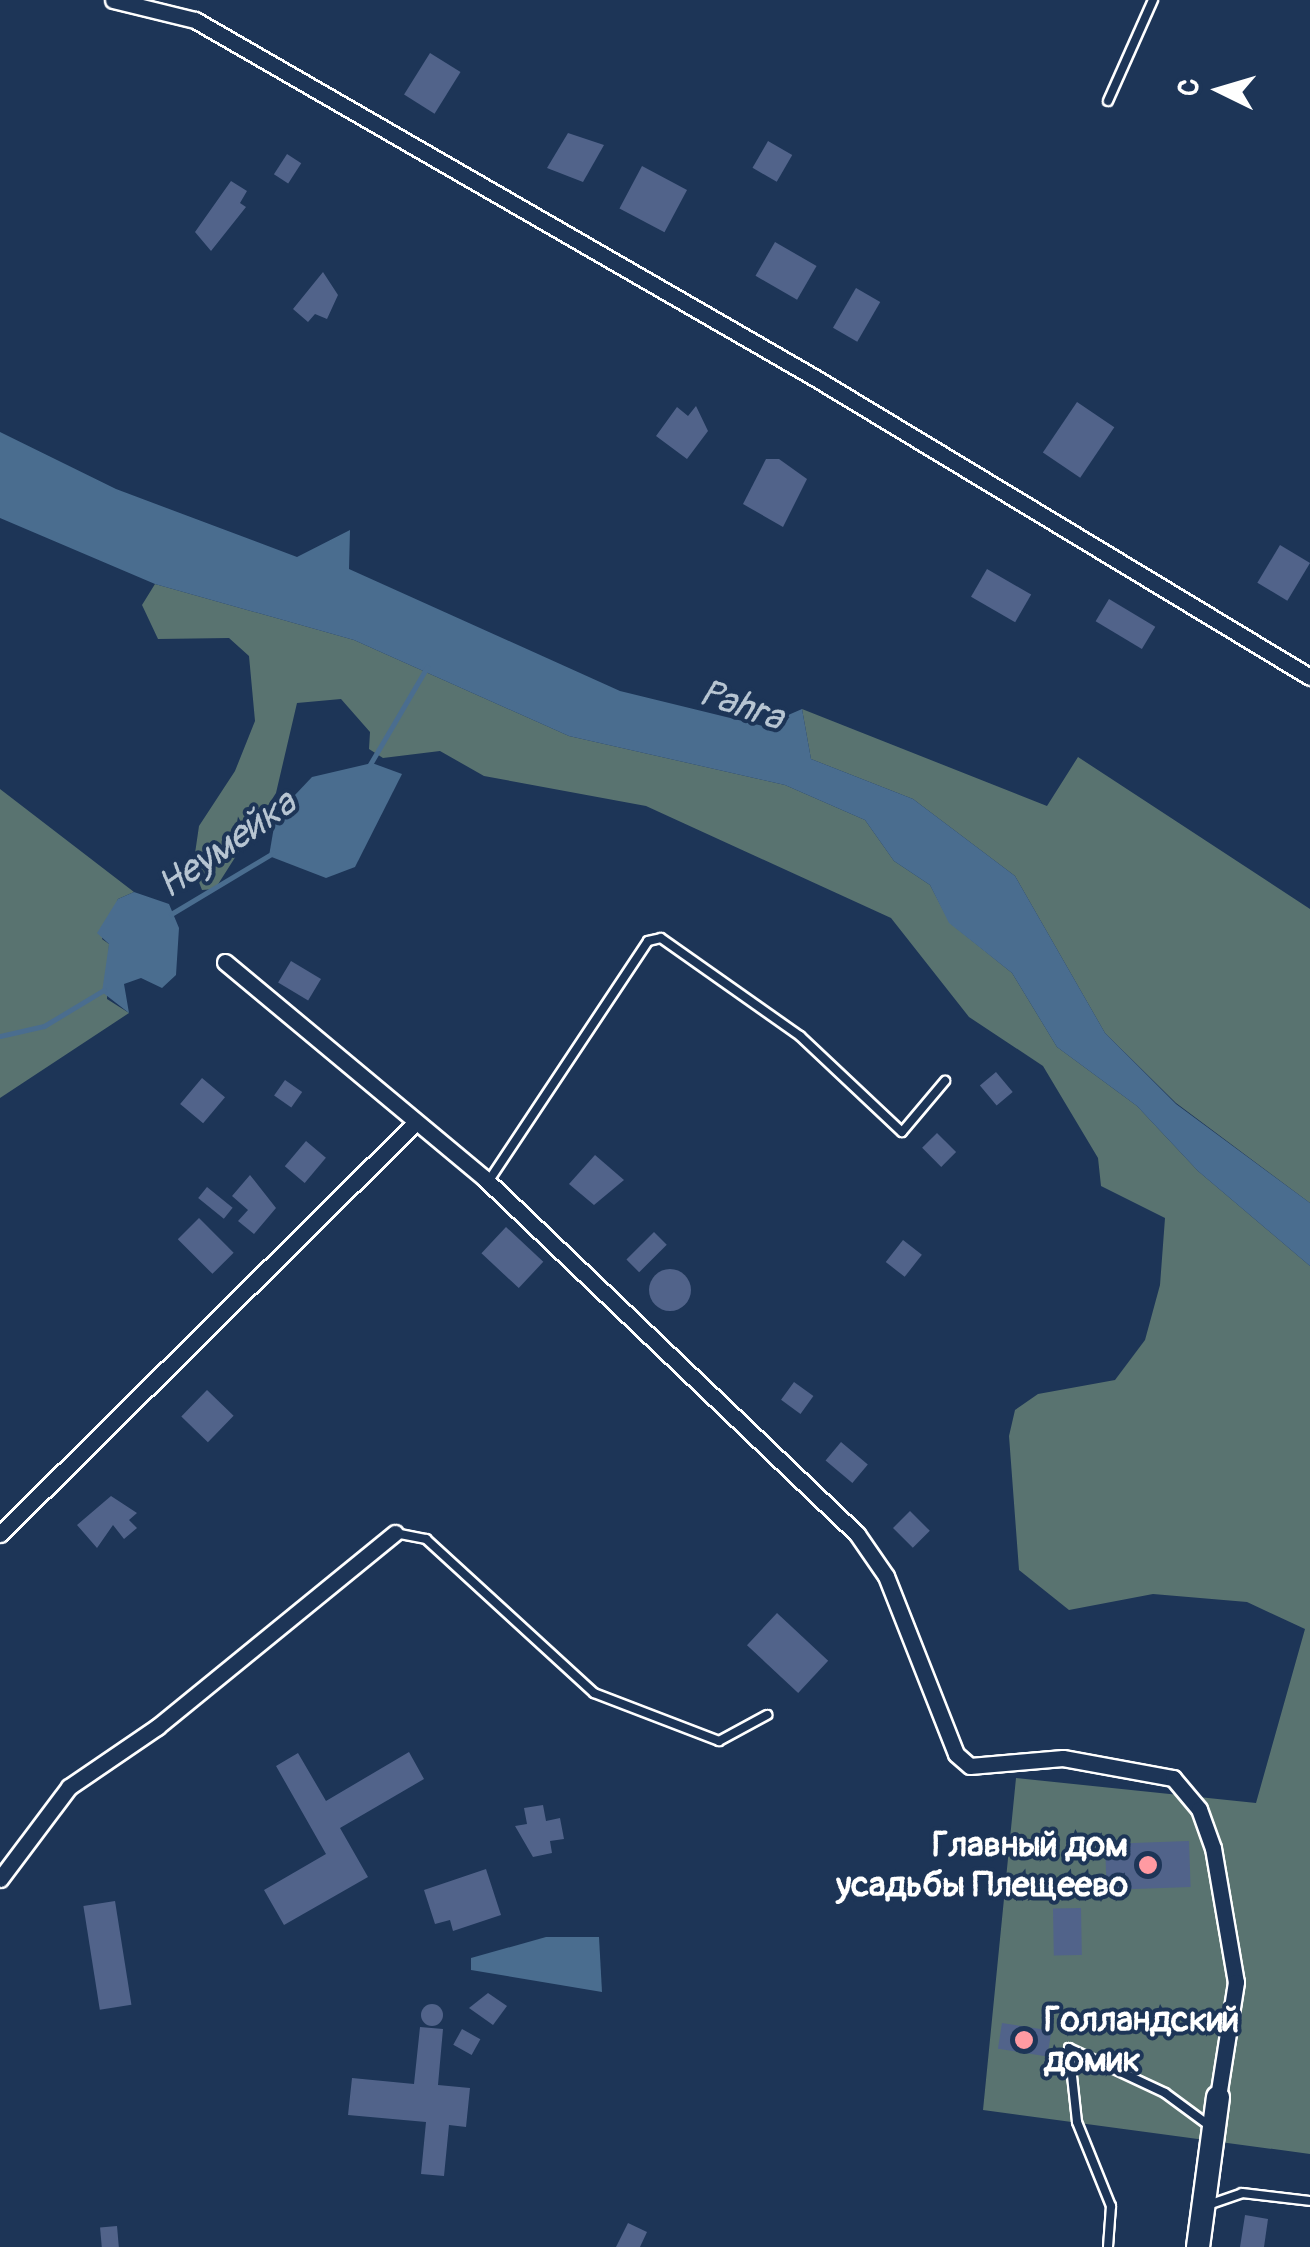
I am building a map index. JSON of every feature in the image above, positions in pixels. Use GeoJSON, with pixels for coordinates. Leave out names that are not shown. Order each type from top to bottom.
{"type":"FeatureCollection","features":[{"type":"Feature","properties":{"kind":"street"},"geometry":{"type":"LineString","coordinates":[[112,0],[195,20],[817,379],[1310,677]]}},
{"type":"Feature","properties":{"kind":"street"},"geometry":{"type":"LineString","coordinates":[[225,962],[488,1182],[856,1534],[886,1576],[956,1754],[970,1766],[1003,1769],[1063,1758],[1142,1769],[1174,1778],[1199,1809],[1236,1982],[1198,2247]]}},
{"type":"Feature","properties":{"kind":"street"},"geometry":{"type":"LineString","coordinates":[[0,1534],[416,1122]]}},
{"type":"Feature","properties":{"kind":"street"},"geometry":{"type":"LineString","coordinates":[[0,1880],[69,1787],[157,1727],[394,1533]]}},
{"type":"Feature","properties":{"kind":"lane"},"geometry":{"type":"LineString","coordinates":[[1108,101],[1153,0]]}},
{"type":"Feature","properties":{"kind":"lane"},"geometry":{"type":"LineString","coordinates":[[488,1182],[648,941],[660,938],[800,1036],[902,1132],[945,1081]]}},
{"type":"Feature","properties":{"kind":"lane"},"geometry":{"type":"LineString","coordinates":[[394,1533],[426,1539],[594,1693],[719,1742],[767,1715]]}},
{"type":"Feature","properties":{"kind":"lane"},"geometry":{"type":"LineString","coordinates":[[1108,2247],[1111,2206],[1077,2122],[1069,2048],[1165,2093],[1214,2129]]}},
{"type":"Feature","properties":{"kind":"lane"},"geometry":{"type":"LineString","coordinates":[[1203,2206],[1242,2193],[1310,2201]]}},
{"type":"Feature","properties":{"kind":"green space"},"geometry":{"type":"Polygon","coordinates":[[[155,584],[354,640],[569,736],[785,785],[865,820],[894,861],[930,885],[950,923],[1012,973],[1057,1047],[1137,1106],[1198,1171],[1310,1266],[1310,2154],[983,2110],[1016,1778],[1256,1803],[1305,1629],[1247,1602],[1153,1594],[1069,1610],[1019,1570],[1009,1436],[1015,1410],[1038,1394],[1115,1380],[1145,1340],[1160,1285],[1165,1218],[1101,1186],[1098,1158],[1043,1066],[969,1017],[891,918],[646,806],[484,776],[440,751],[383,758],[369,749],[370,732],[341,699],[297,703],[276,793],[215,889],[202,890],[193,867],[199,826],[235,771],[255,721],[249,656],[229,638],[158,639],[142,605],[155,584]]]}},
{"type":"Feature","properties":{"kind":"green space"},"geometry":{"type":"Polygon","coordinates":[[[802,709],[1047,806],[1078,757],[1310,909],[1310,1203],[1176,1103],[1105,1033],[1015,876],[913,799],[811,759],[802,709]]]}},
{"type":"Feature","properties":{"kind":"green space"},"geometry":{"type":"Polygon","coordinates":[[[0,789],[134,892],[118,899],[102,939],[109,944],[107,999],[129,1013],[0,1098],[0,789]]]}},
{"type":"Feature","properties":{"kind":"water"},"geometry":{"type":"Polygon","coordinates":[[[0,432],[116,489],[297,557],[350,530],[349,569],[620,691],[763,726],[802,709],[811,759],[913,799],[1015,876],[1105,1033],[1176,1104],[1310,1203],[1310,1266],[1198,1171],[1137,1106],[1057,1047],[1012,973],[949,923],[930,885],[894,861],[865,820],[785,785],[569,736],[354,640],[155,584],[0,518],[0,432]]]}},
{"type":"Feature","properties":{"kind":"water"},"geometry":{"type":"Polygon","coordinates":[[[372,763],[402,774],[355,867],[326,878],[269,856],[276,815],[312,777],[372,763]]]}},
{"type":"Feature","properties":{"kind":"water"},"geometry":{"type":"Polygon","coordinates":[[[134,892],[169,904],[179,928],[176,975],[162,988],[141,978],[124,984],[129,1013],[102,992],[109,944],[97,933],[118,899],[134,892]]]}},
{"type":"Feature","properties":{"kind":"water"},"geometry":{"type":"Polygon","coordinates":[[[546,1937],[599,1937],[602,1992],[471,1970],[471,1958],[546,1937]]]}},
{"type":"Feature","properties":{"kind":"building"},"geometry":{"type":"Polygon","coordinates":[[[430,53],[461,72],[435,114],[404,95],[430,53]]]}},
{"type":"Feature","properties":{"kind":"building"},"geometry":{"type":"Polygon","coordinates":[[[568,133],[604,145],[583,182],[547,168],[568,133]]]}},
{"type":"Feature","properties":{"kind":"building"},"geometry":{"type":"Polygon","coordinates":[[[768,141],[792,155],[777,182],[752,168],[768,141]]]}},
{"type":"Feature","properties":{"kind":"building"},"geometry":{"type":"Polygon","coordinates":[[[287,154],[301,163],[288,183],[274,174],[287,154]]]}},
{"type":"Feature","properties":{"kind":"building"},"geometry":{"type":"Polygon","coordinates":[[[642,166],[687,190],[664,232],[619,208],[642,166]]]}},
{"type":"Feature","properties":{"kind":"building"},"geometry":{"type":"Polygon","coordinates":[[[231,181],[247,191],[240,203],[246,207],[211,251],[195,232],[231,181]]]}},
{"type":"Feature","properties":{"kind":"building"},"geometry":{"type":"Polygon","coordinates":[[[775,242],[817,266],[797,300],[756,276],[775,242]]]}},
{"type":"Feature","properties":{"kind":"building"},"geometry":{"type":"Polygon","coordinates":[[[323,272],[338,295],[327,319],[315,314],[308,322],[293,309],[323,272]]]}},
{"type":"Feature","properties":{"kind":"building"},"geometry":{"type":"Polygon","coordinates":[[[856,288],[880,302],[857,342],[833,328],[856,288]]]}},
{"type":"Feature","properties":{"kind":"building"},"geometry":{"type":"Polygon","coordinates":[[[1077,402],[1114,427],[1080,478],[1043,453],[1077,402]]]}},
{"type":"Feature","properties":{"kind":"building"},"geometry":{"type":"Polygon","coordinates":[[[696,406],[708,431],[687,459],[656,436],[677,407],[688,416],[696,406]]]}},
{"type":"Feature","properties":{"kind":"building"},"geometry":{"type":"Polygon","coordinates":[[[766,459],[779,459],[807,479],[783,527],[743,504],[766,459]]]}},
{"type":"Feature","properties":{"kind":"building"},"geometry":{"type":"Polygon","coordinates":[[[1280,545],[1310,563],[1287,601],[1257,583],[1280,545]]]}},
{"type":"Feature","properties":{"kind":"building"},"geometry":{"type":"Polygon","coordinates":[[[987,569],[1031,594],[1015,622],[971,597],[987,569]]]}},
{"type":"Feature","properties":{"kind":"building"},"geometry":{"type":"Polygon","coordinates":[[[1109,599],[1155,627],[1142,649],[1096,621],[1109,599]]]}},
{"type":"Feature","properties":{"kind":"building"},"geometry":{"type":"Polygon","coordinates":[[[291,961],[321,979],[308,1000],[278,982],[291,961]]]}},
{"type":"Feature","properties":{"kind":"building"},"geometry":{"type":"Polygon","coordinates":[[[996,1072],[1013,1092],[997,1105],[980,1085],[996,1072]]]}},
{"type":"Feature","properties":{"kind":"building"},"geometry":{"type":"Polygon","coordinates":[[[202,1078],[225,1097],[203,1123],[180,1104],[202,1078]]]}},
{"type":"Feature","properties":{"kind":"building"},"geometry":{"type":"Polygon","coordinates":[[[285,1080],[302,1092],[291,1108],[274,1096],[285,1080]]]}},
{"type":"Feature","properties":{"kind":"building"},"geometry":{"type":"Polygon","coordinates":[[[937,1133],[956,1152],[941,1167],[922,1148],[937,1133]]]}},
{"type":"Feature","properties":{"kind":"building"},"geometry":{"type":"Polygon","coordinates":[[[306,1141],[326,1158],[305,1183],[285,1166],[306,1141]]]}},
{"type":"Feature","properties":{"kind":"building"},"geometry":{"type":"Polygon","coordinates":[[[595,1155],[624,1180],[594,1205],[569,1184],[595,1155]]]}},
{"type":"Feature","properties":{"kind":"building"},"geometry":{"type":"Polygon","coordinates":[[[250,1175],[276,1208],[254,1234],[238,1221],[248,1210],[232,1196],[250,1175]]]}},
{"type":"Feature","properties":{"kind":"building"},"geometry":{"type":"Polygon","coordinates":[[[207,1187],[233,1208],[224,1219],[198,1198],[207,1187]]]}},
{"type":"Feature","properties":{"kind":"building"},"geometry":{"type":"Polygon","coordinates":[[[199,1218],[234,1253],[212,1274],[178,1239],[199,1218]]]}},
{"type":"Feature","properties":{"kind":"building"},"geometry":{"type":"Polygon","coordinates":[[[506,1227],[543,1262],[519,1288],[481,1253],[506,1227]]]}},
{"type":"Feature","properties":{"kind":"building"},"geometry":{"type":"Polygon","coordinates":[[[654,1232],[667,1245],[639,1272],[626,1260],[654,1232]]]}},
{"type":"Feature","properties":{"kind":"building"},"geometry":{"type":"Polygon","coordinates":[[[903,1240],[922,1255],[905,1277],[886,1262],[903,1240]]]}},
{"type":"Feature","properties":{"kind":"building"},"geometry":{"type":"Polygon","coordinates":[[[670,1269],[685,1275],[691,1290],[685,1305],[670,1311],[655,1305],[649,1290],[655,1275],[670,1269]]]}},
{"type":"Feature","properties":{"kind":"building"},"geometry":{"type":"Polygon","coordinates":[[[794,1382],[813,1396],[800,1414],[781,1400],[794,1382]]]}},
{"type":"Feature","properties":{"kind":"building"},"geometry":{"type":"Polygon","coordinates":[[[207,1390],[234,1416],[208,1442],[181,1417],[207,1390]]]}},
{"type":"Feature","properties":{"kind":"building"},"geometry":{"type":"Polygon","coordinates":[[[841,1442],[868,1464],[852,1483],[826,1460],[841,1442]]]}},
{"type":"Feature","properties":{"kind":"building"},"geometry":{"type":"Polygon","coordinates":[[[111,1496],[137,1513],[129,1520],[137,1528],[124,1539],[113,1525],[97,1548],[77,1525],[111,1496]]]}},
{"type":"Feature","properties":{"kind":"building"},"geometry":{"type":"Polygon","coordinates":[[[910,1511],[930,1531],[913,1548],[893,1528],[910,1511]]]}},
{"type":"Feature","properties":{"kind":"building"},"geometry":{"type":"Polygon","coordinates":[[[777,1613],[828,1661],[798,1693],[747,1645],[777,1613]]]}},
{"type":"Feature","properties":{"kind":"building"},"geometry":{"type":"Polygon","coordinates":[[[409,1752],[424,1779],[340,1828],[368,1877],[284,1925],[264,1890],[326,1854],[276,1766],[298,1753],[326,1801],[409,1752]]]}},
{"type":"Feature","properties":{"kind":"building"},"geometry":{"type":"Polygon","coordinates":[[[543,1805],[546,1821],[560,1818],[564,1839],[550,1841],[552,1853],[533,1857],[515,1826],[527,1824],[524,1808],[543,1805]]]}},
{"type":"Feature","properties":{"kind":"building","name":"Главный дом усадьбы Плещеево"},"geometry":{"type":"Polygon","coordinates":[[[1189,1841],[1191,1887],[1107,1890],[1105,1844],[1189,1841]]]}},
{"type":"Feature","properties":{"kind":"building"},"geometry":{"type":"Polygon","coordinates":[[[486,1869],[501,1915],[453,1931],[450,1920],[435,1924],[424,1890],[486,1869]]]}},
{"type":"Feature","properties":{"kind":"building"},"geometry":{"type":"Polygon","coordinates":[[[115,1901],[131,2005],[100,2010],[83,1906],[115,1901]]]}},
{"type":"Feature","properties":{"kind":"building"},"geometry":{"type":"Polygon","coordinates":[[[1053,1908],[1081,1908],[1082,1955],[1054,1955],[1053,1908]]]}},
{"type":"Feature","properties":{"kind":"building"},"geometry":{"type":"Polygon","coordinates":[[[488,1993],[507,2006],[493,2025],[469,2008],[488,1993]]]}},
{"type":"Feature","properties":{"kind":"building"},"geometry":{"type":"Polygon","coordinates":[[[432,2004],[440,2007],[440,2023],[432,2026],[424,2023],[421,2015],[424,2007],[432,2004]]]}},
{"type":"Feature","properties":{"kind":"building","name":"Голландский домик"},"geometry":{"type":"Polygon","coordinates":[[[1002,2023],[1051,2031],[1047,2057],[998,2049],[1002,2023]]]}},
{"type":"Feature","properties":{"kind":"building"},"geometry":{"type":"Polygon","coordinates":[[[420,2027],[443,2029],[438,2085],[470,2088],[466,2127],[449,2125],[444,2176],[421,2174],[426,2122],[348,2115],[352,2078],[414,2084],[420,2027]]]}},
{"type":"Feature","properties":{"kind":"building"},"geometry":{"type":"Polygon","coordinates":[[[462,2029],[480,2039],[472,2055],[453,2045],[462,2029]]]}},
{"type":"Feature","properties":{"kind":"building"},"geometry":{"type":"Polygon","coordinates":[[[1245,2215],[1268,2219],[1264,2247],[1240,2247],[1245,2215]]]}},
{"type":"Feature","properties":{"kind":"building"},"geometry":{"type":"Polygon","coordinates":[[[628,2223],[647,2232],[640,2247],[616,2247],[628,2223]]]}},
{"type":"Feature","properties":{"kind":"building"},"geometry":{"type":"Polygon","coordinates":[[[117,2226],[119,2247],[102,2247],[100,2227],[117,2226]]]}},
{"type":"Feature","properties":{"kind":"waterway","name":"Неумейка"},"geometry":{"type":"LineString","coordinates":[[369,766],[427,667]]}},
{"type":"Feature","properties":{"kind":"waterway","name":"Неумейка"},"geometry":{"type":"LineString","coordinates":[[171,914],[273,853]]}},
{"type":"Feature","properties":{"kind":"waterway","name":"Неумейка"},"geometry":{"type":"LineString","coordinates":[[0,1036],[44,1026],[104,990]]}},
{"type":"Feature","properties":{"kind":"place","name":"Главный дом усадьбы Плещеево"},"geometry":{"type":"Point","coordinates":[1148,1865]}},
{"type":"Feature","properties":{"kind":"place","name":"Голландский домик"},"geometry":{"type":"Point","coordinates":[1024,2040]}},
{"type":"Feature","properties":{"kind":"water label","name":"Pahra"},"geometry":{"type":"Point","coordinates":[741,706]}}]}
